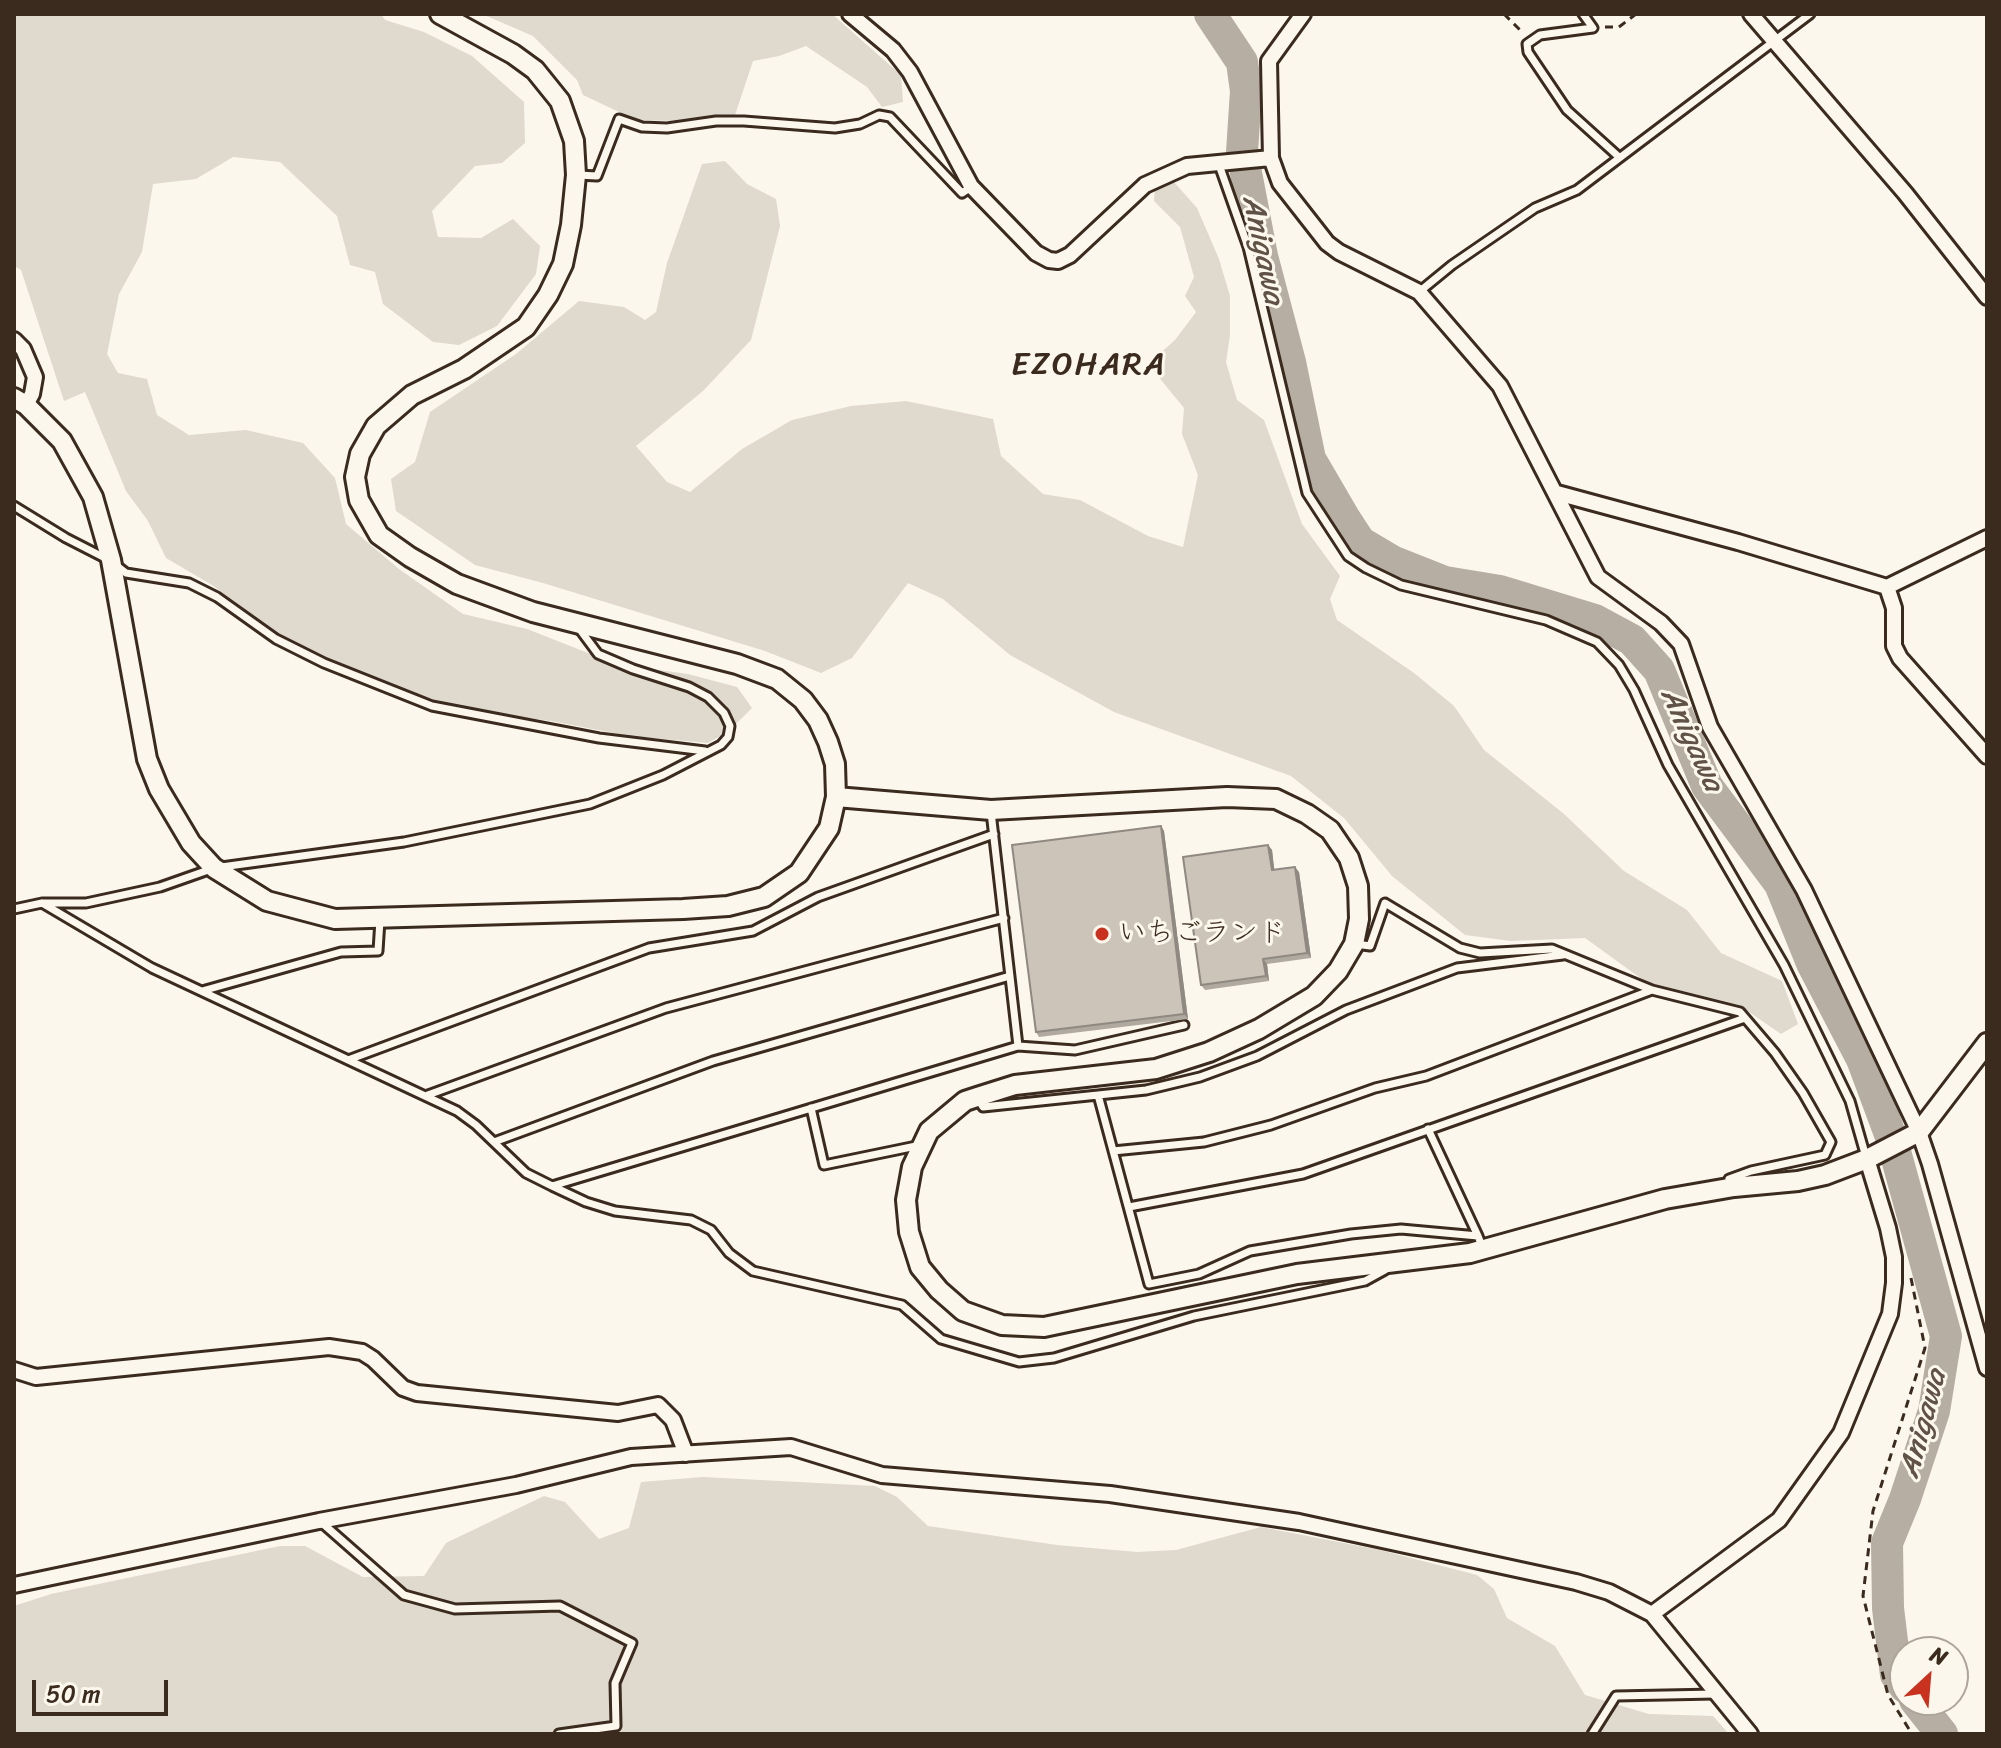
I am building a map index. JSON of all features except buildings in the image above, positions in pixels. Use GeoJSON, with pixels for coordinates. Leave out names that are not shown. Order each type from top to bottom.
{"type":"FeatureCollection","features":[{"type":"Feature","properties":{"kind":"street"},"geometry":{"type":"LineString","coordinates":[[14,340],[23,349],[35,377],[32,394],[20,402],[62,441],[93,497],[111,560],[147,759],[173,817],[214,868],[267,901],[335,919],[380,920],[728,906],[780,888],[799,873],[829,828],[836,797],[835,764],[818,720],[803,700],[777,679],[737,664],[533,612],[457,584],[379,535],[359,500],[355,477],[360,454],[376,426],[412,395],[464,369],[526,327],[548,295],[563,264],[571,225],[576,175],[574,141],[569,122],[551,87],[513,54],[440,14]]}},
{"type":"Feature","properties":{"kind":"street"},"geometry":{"type":"LineString","coordinates":[[850,14],[893,50],[910,72],[971,186],[1036,253],[1049,260],[1058,261],[1070,255],[1145,185],[1187,166],[1264,157]]}},
{"type":"Feature","properties":{"kind":"street"},"geometry":{"type":"LineString","coordinates":[[1303,14],[1269,61],[1264,157],[1280,183],[1327,243],[1419,292],[1500,386],[1598,577],[1661,623],[1681,644],[1710,727],[1804,890],[1914,1135],[1930,1164],[1987,1368]]}},
{"type":"Feature","properties":{"kind":"street"},"geometry":{"type":"LineString","coordinates":[[1751,14],[1905,193],[1987,297]]}},
{"type":"Feature","properties":{"kind":"street"},"geometry":{"type":"LineString","coordinates":[[1557,493],[1887,587],[1987,538]]}},
{"type":"Feature","properties":{"kind":"street"},"geometry":{"type":"LineString","coordinates":[[1887,587],[1894,608],[1894,646],[1900,658],[1987,756]]}},
{"type":"Feature","properties":{"kind":"street"},"geometry":{"type":"LineString","coordinates":[[836,797],[991,810],[1227,797],[1276,799],[1307,814],[1330,830],[1349,858],[1358,886],[1359,919],[1354,944],[1338,971],[1314,996],[1259,1029],[1209,1052],[1156,1069],[1015,1085],[965,1101],[929,1131],[912,1167],[906,1200],[909,1232],[920,1267],[939,1290],[963,1311],[1002,1325],[1044,1327],[1297,1274],[1395,1263],[1665,1199],[1825,1175],[1867,1159],[1914,1135],[1987,1043]]}},
{"type":"Feature","properties":{"kind":"street"},"geometry":{"type":"LineString","coordinates":[[1652,1614],[1779,1520],[1841,1433],[1890,1314],[1894,1257],[1867,1159]]}},
{"type":"Feature","properties":{"kind":"street"},"geometry":{"type":"LineString","coordinates":[[14,1370],[36,1377],[329,1347],[362,1352],[403,1388],[417,1393],[618,1413],[658,1405],[673,1420],[686,1454]]}},
{"type":"Feature","properties":{"kind":"street"},"geometry":{"type":"LineString","coordinates":[[14,1585],[319,1521],[516,1485],[631,1457],[791,1447],[882,1475],[1110,1494],[1299,1522],[1576,1582],[1609,1592],[1652,1614],[1750,1734]]}},
{"type":"Feature","properties":{"kind":"lane"},"geometry":{"type":"LineString","coordinates":[[1583,14],[1593,28],[1540,35],[1527,44],[1528,52],[1567,110],[1619,157]]}},
{"type":"Feature","properties":{"kind":"lane"},"geometry":{"type":"LineString","coordinates":[[1419,292],[1452,265],[1535,208],[1577,190],[1810,14]]}},
{"type":"Feature","properties":{"kind":"lane"},"geometry":{"type":"LineString","coordinates":[[576,175],[597,176],[619,119],[642,127],[667,128],[716,121],[744,121],[835,128],[860,124],[879,115],[890,117],[962,193],[971,186]]}},
{"type":"Feature","properties":{"kind":"lane"},"geometry":{"type":"LineString","coordinates":[[1218,161],[1248,247],[1307,493],[1340,544],[1348,556],[1401,585],[1546,620],[1597,642],[1619,665],[1634,690],[1668,765],[1784,965],[1850,1101],[1867,1159]]}},
{"type":"Feature","properties":{"kind":"lane"},"geometry":{"type":"LineString","coordinates":[[14,506],[66,538],[111,560],[126,573],[189,583],[217,597],[276,639],[324,663],[432,706],[599,738],[705,751]]}},
{"type":"Feature","properties":{"kind":"lane"},"geometry":{"type":"LineString","coordinates":[[14,909],[42,903],[86,903],[160,887],[214,868],[404,842],[590,804],[663,775],[721,745],[728,737],[730,726],[724,713],[708,697],[598,654],[575,623]]}},
{"type":"Feature","properties":{"kind":"lane"},"geometry":{"type":"LineString","coordinates":[[991,810],[1018,1046]]}},
{"type":"Feature","properties":{"kind":"lane"},"geometry":{"type":"LineString","coordinates":[[348,1060],[649,948],[753,931],[818,897],[994,834]]}},
{"type":"Feature","properties":{"kind":"lane"},"geometry":{"type":"LineString","coordinates":[[42,903],[152,968],[457,1111],[526,1173],[586,1202],[615,1211],[691,1220],[711,1230],[729,1253],[753,1271],[902,1305],[941,1339],[1019,1362],[1054,1358],[1194,1316],[1365,1281],[1395,1263]]}},
{"type":"Feature","properties":{"kind":"lane"},"geometry":{"type":"LineString","coordinates":[[1354,944],[1370,946],[1385,903],[1460,948],[1480,953],[1552,949],[1652,990],[1740,1012],[1775,1053],[1831,1142],[1825,1155],[1665,1193],[1665,1199]]}},
{"type":"Feature","properties":{"kind":"lane"},"geometry":{"type":"LineString","coordinates":[[425,1096],[666,1008],[1004,918]]}},
{"type":"Feature","properties":{"kind":"lane"},"geometry":{"type":"LineString","coordinates":[[202,991],[341,952],[378,951],[380,920]]}},
{"type":"Feature","properties":{"kind":"lane"},"geometry":{"type":"LineString","coordinates":[[977,1097],[983,1107],[1146,1090],[1200,1077],[1257,1056],[1346,1010],[1457,968],[1565,955]]}},
{"type":"Feature","properties":{"kind":"lane"},"geometry":{"type":"LineString","coordinates":[[494,1142],[713,1061],[1010,976]]}},
{"type":"Feature","properties":{"kind":"lane"},"geometry":{"type":"LineString","coordinates":[[1113,1151],[1204,1142],[1271,1125],[1375,1088],[1426,1076],[1652,990]]}},
{"type":"Feature","properties":{"kind":"lane"},"geometry":{"type":"LineString","coordinates":[[1129,1207],[1303,1174],[1745,1018]]}},
{"type":"Feature","properties":{"kind":"lane"},"geometry":{"type":"LineString","coordinates":[[552,1186],[1018,1046],[1075,1050],[1184,1025]]}},
{"type":"Feature","properties":{"kind":"lane"},"geometry":{"type":"LineString","coordinates":[[1098,1095],[1149,1284],[1199,1274],[1250,1251],[1351,1234],[1401,1229],[1481,1242]]}},
{"type":"Feature","properties":{"kind":"lane"},"geometry":{"type":"LineString","coordinates":[[811,1108],[824,1165],[923,1145]]}},
{"type":"Feature","properties":{"kind":"lane"},"geometry":{"type":"LineString","coordinates":[[1428,1129],[1481,1242]]}},
{"type":"Feature","properties":{"kind":"lane"},"geometry":{"type":"LineString","coordinates":[[1187,1277],[1192,1296]]}},
{"type":"Feature","properties":{"kind":"lane"},"geometry":{"type":"LineString","coordinates":[[319,1521],[404,1595],[455,1609],[560,1606],[632,1643],[615,1683],[616,1726],[559,1734]]}},
{"type":"Feature","properties":{"kind":"lane"},"geometry":{"type":"LineString","coordinates":[[1592,1734],[1616,1696],[1717,1694]]}},
{"type":"Feature","properties":{"kind":"path"},"geometry":{"type":"LineString","coordinates":[[1504,14],[1531,42]]}},
{"type":"Feature","properties":{"kind":"path"},"geometry":{"type":"LineString","coordinates":[[1593,28],[1619,27],[1636,14]]}},
{"type":"Feature","properties":{"kind":"path"},"geometry":{"type":"LineString","coordinates":[[1894,1257],[1911,1277],[1925,1348],[1873,1511],[1863,1596],[1888,1695],[1912,1734]]}},
{"type":"Feature","properties":{"kind":"shaded area"},"geometry":{"type":"Polygon","coordinates":[[[14,14],[381,14],[385,20],[424,32],[472,56],[524,102],[525,143],[502,163],[475,166],[432,211],[438,237],[481,238],[513,219],[540,246],[536,274],[497,326],[459,345],[433,342],[383,304],[375,272],[350,265],[337,216],[280,162],[233,157],[196,179],[153,184],[142,252],[119,294],[107,354],[118,373],[147,379],[157,415],[189,435],[246,430],[303,443],[335,478],[346,524],[399,569],[463,614],[527,629],[616,664],[688,674],[737,687],[752,708],[729,731],[708,743],[629,736],[551,721],[466,710],[338,668],[279,635],[212,585],[166,558],[148,521],[126,491],[85,392],[64,401],[21,270],[14,266],[14,14]]]}},
{"type":"Feature","properties":{"kind":"shaded area"},"geometry":{"type":"Polygon","coordinates":[[[482,14],[832,14],[901,75],[903,102],[882,107],[867,87],[806,46],[753,61],[735,115],[678,121],[636,120],[583,95],[577,80],[533,36],[482,14]]]}},
{"type":"Feature","properties":{"kind":"shaded area"},"geometry":{"type":"Polygon","coordinates":[[[725,161],[747,184],[776,199],[780,226],[751,340],[703,391],[636,446],[667,482],[690,492],[742,449],[792,420],[851,406],[906,401],[993,419],[1001,456],[1043,494],[1080,500],[1148,536],[1183,547],[1198,475],[1182,434],[1184,408],[1148,364],[1175,340],[1196,312],[1185,296],[1194,277],[1180,227],[1154,201],[1155,187],[1173,181],[1197,208],[1219,259],[1230,296],[1226,362],[1237,400],[1264,420],[1302,524],[1340,576],[1330,599],[1337,620],[1414,673],[1454,706],[1484,750],[1564,814],[1624,871],[1687,910],[1721,953],[1782,981],[1798,1024],[1781,1034],[1739,1005],[1646,982],[1585,938],[1511,941],[1465,935],[1392,876],[1344,818],[1291,776],[1114,712],[1010,655],[943,599],[908,583],[852,658],[821,673],[765,651],[475,565],[396,511],[391,479],[415,462],[430,412],[516,354],[579,301],[624,307],[645,320],[656,312],[667,263],[702,164],[725,161]]]}},
{"type":"Feature","properties":{"kind":"shaded area"},"geometry":{"type":"Polygon","coordinates":[[[703,1477],[875,1486],[897,1497],[928,1526],[1057,1545],[1137,1552],[1176,1550],[1261,1527],[1380,1550],[1477,1575],[1494,1589],[1507,1618],[1555,1646],[1585,1695],[1649,1714],[1713,1716],[1729,1734],[14,1734],[14,1606],[51,1594],[280,1546],[305,1546],[363,1577],[424,1576],[446,1543],[544,1496],[565,1502],[599,1539],[629,1528],[641,1482],[703,1477]]]}},
{"type":"Feature","properties":{"kind":"waterway","name":"Anigawa"},"geometry":{"type":"LineString","coordinates":[[1210,14],[1242,62],[1246,91],[1242,152],[1262,256],[1290,362],[1310,459],[1345,519],[1360,542],[1392,561],[1445,582],[1500,591],[1595,620],[1632,640],[1659,670],[1707,786],[1780,884],[1812,963],[1862,1059],[1891,1137],[1946,1336],[1934,1411],[1887,1543],[1891,1636]]}},
{"type":"Feature","properties":{"kind":"waterway","name":"Anigawa"},"geometry":{"type":"LineString","coordinates":[[1928,1716],[1942,1734]]}},
{"type":"Feature","properties":{"kind":"place","name":"いちごランド"},"geometry":{"type":"Point","coordinates":[1102,934]}},
{"type":"Feature","properties":{"kind":"district","name":"EZOHARA"},"geometry":{"type":"Point","coordinates":[1089,366]}}]}
